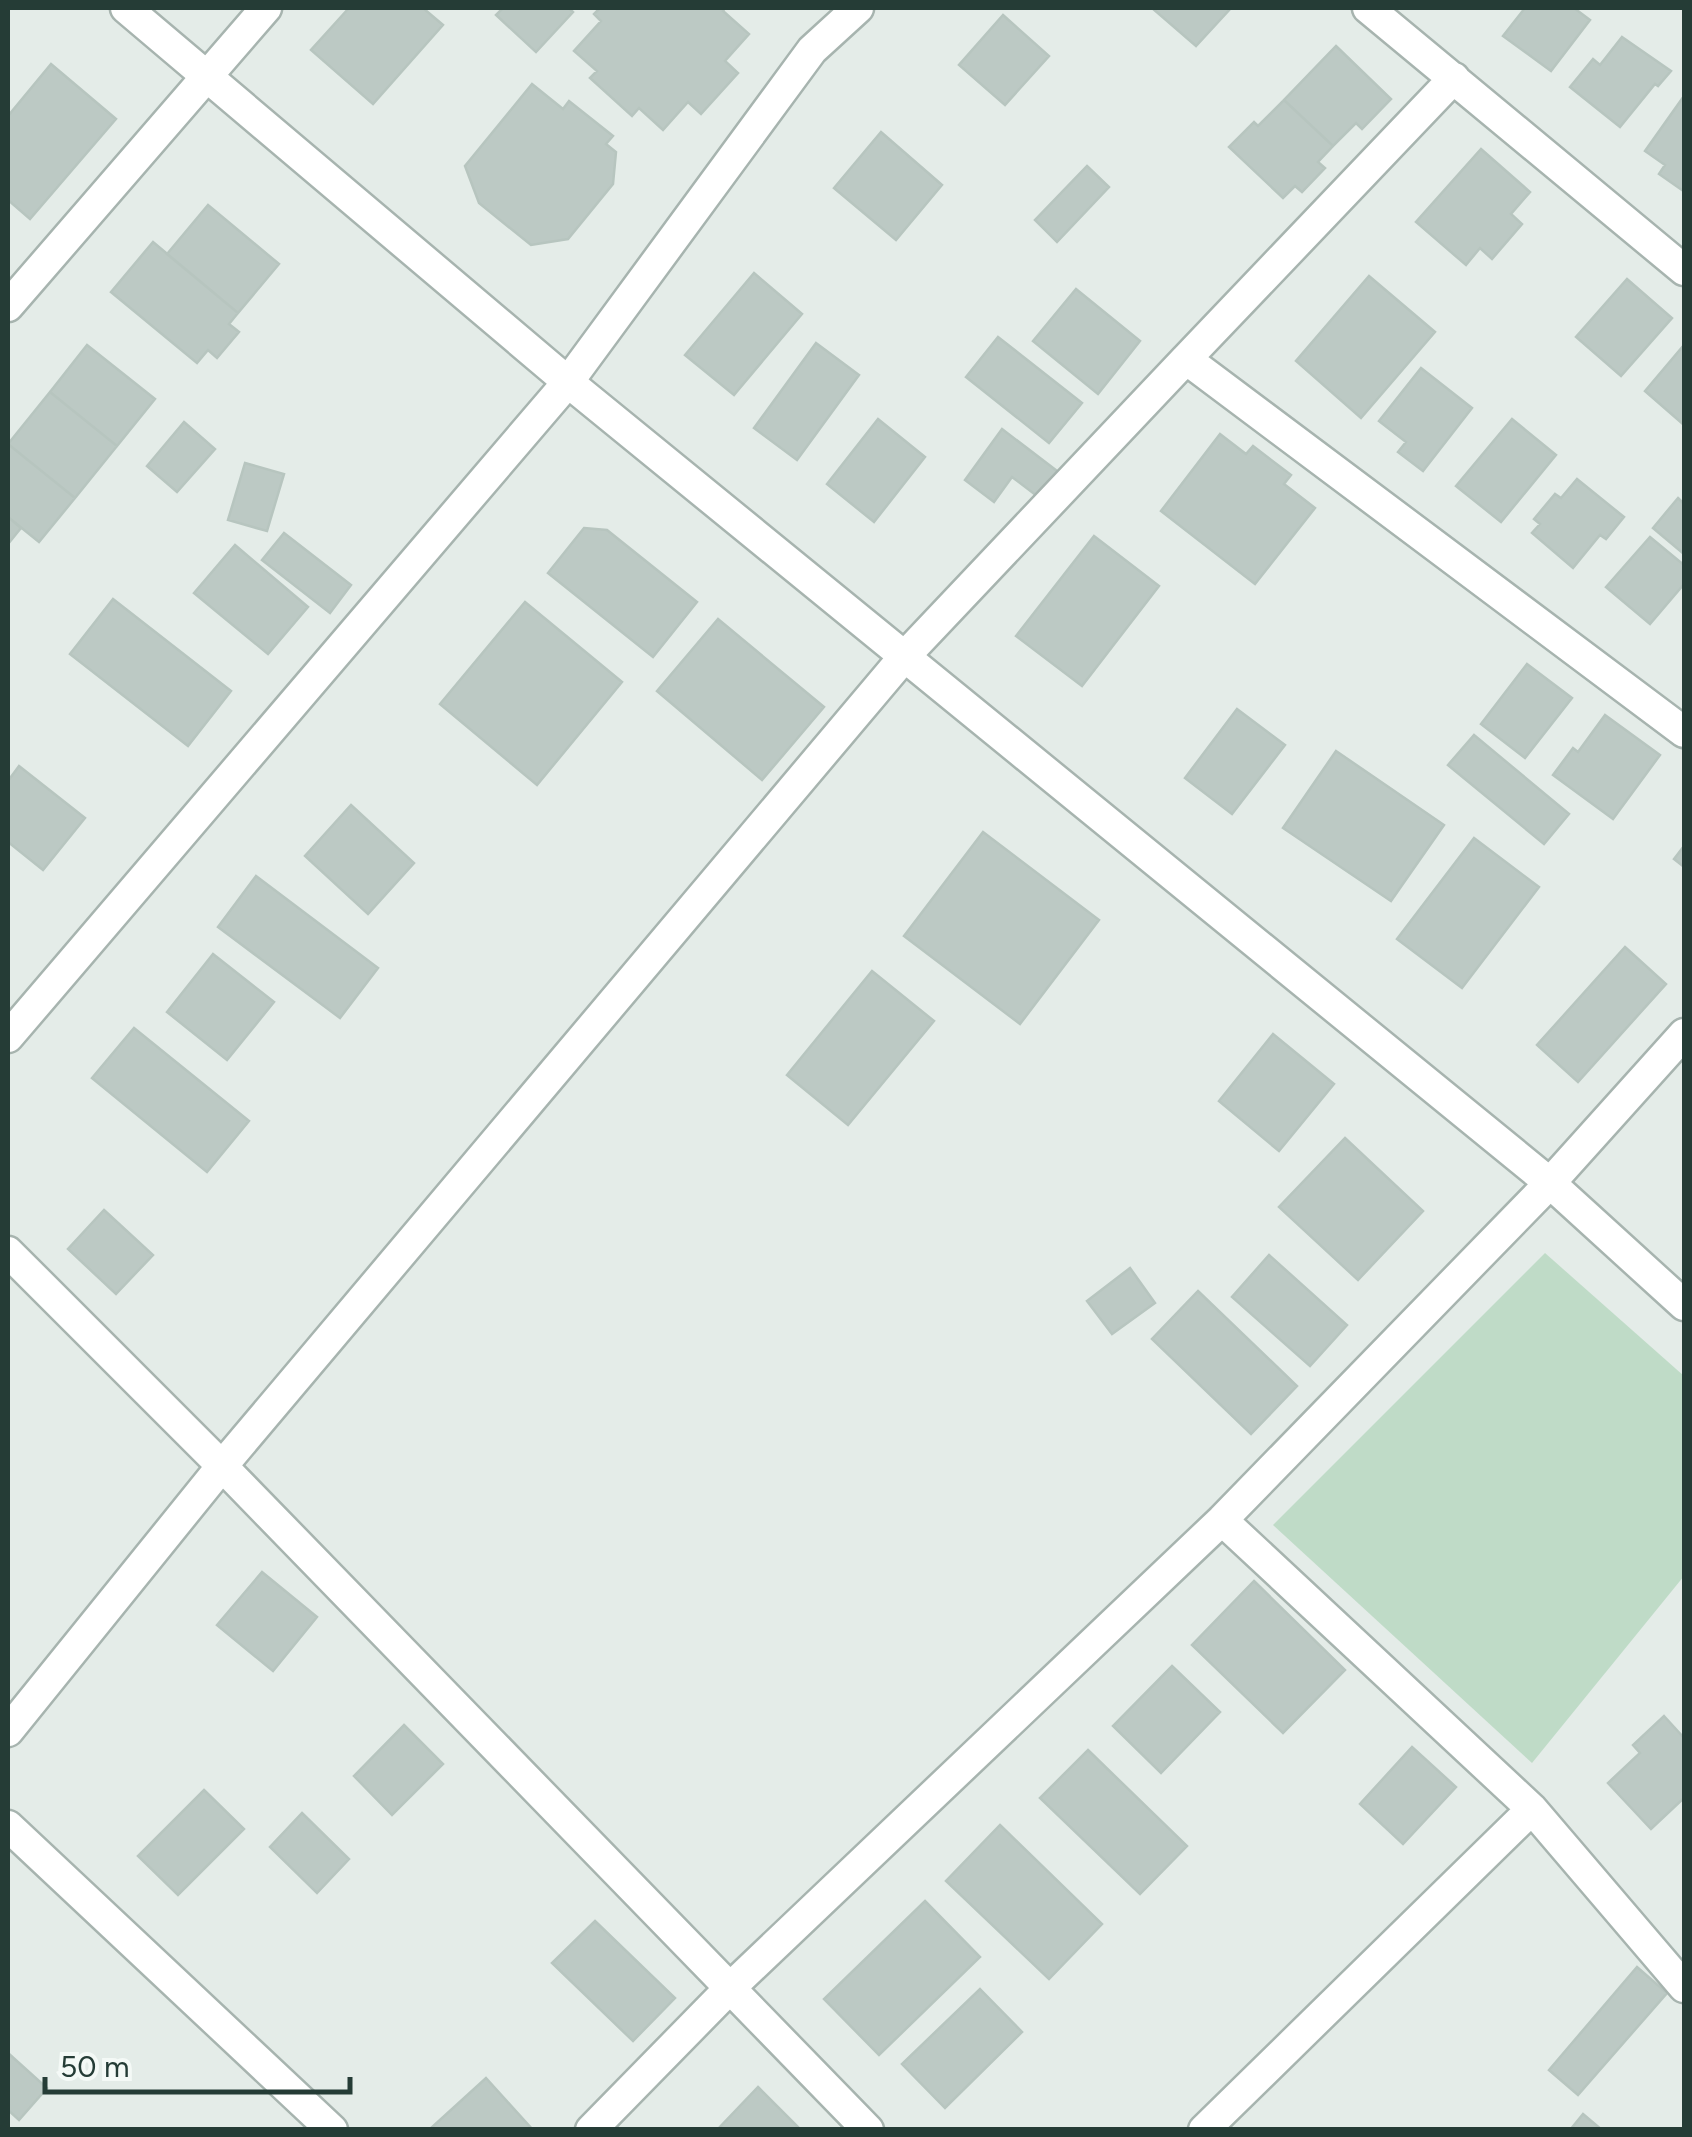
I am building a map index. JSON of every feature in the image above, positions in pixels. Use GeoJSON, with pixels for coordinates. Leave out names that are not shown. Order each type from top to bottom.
{"type":"FeatureCollection","features":[{"type":"Feature","properties":{"kind":"street"},"geometry":{"type":"LineString","coordinates":[[126,8],[568,382],[1550,1184],[1684,1305]]}},
{"type":"Feature","properties":{"kind":"street"},"geometry":{"type":"LineString","coordinates":[[8,306],[266,8]]}},
{"type":"Feature","properties":{"kind":"street"},"geometry":{"type":"LineString","coordinates":[[8,1036],[568,382],[812,50],[858,8]]}},
{"type":"Feature","properties":{"kind":"street"},"geometry":{"type":"LineString","coordinates":[[1368,8],[1684,270]]}},
{"type":"Feature","properties":{"kind":"street"},"geometry":{"type":"LineString","coordinates":[[8,1731],[222,1466],[904,657],[1454,78]]}},
{"type":"Feature","properties":{"kind":"street"},"geometry":{"type":"LineString","coordinates":[[1186,359],[1684,732]]}},
{"type":"Feature","properties":{"kind":"street"},"geometry":{"type":"LineString","coordinates":[[591,2130],[730,1988],[1222,1520],[1550,1184],[1684,1034]]}},
{"type":"Feature","properties":{"kind":"street"},"geometry":{"type":"LineString","coordinates":[[8,1252],[222,1466],[868,2130]]}},
{"type":"Feature","properties":{"kind":"street"},"geometry":{"type":"LineString","coordinates":[[1222,1520],[1532,1809],[1684,1987]]}},
{"type":"Feature","properties":{"kind":"street"},"geometry":{"type":"LineString","coordinates":[[1204,2130],[1532,1809]]}},
{"type":"Feature","properties":{"kind":"street"},"geometry":{"type":"LineString","coordinates":[[8,1826],[332,2130]]}},
{"type":"Feature","properties":{"kind":"green space"},"geometry":{"type":"Polygon","coordinates":[[[1545,1253],[1684,1376],[1684,1576],[1532,1763],[1273,1525],[1545,1253]]]}},
{"type":"Feature","properties":{"kind":"building"},"geometry":{"type":"Polygon","coordinates":[[[349,8],[423,8],[443,25],[373,104],[311,50],[349,8]]]}},
{"type":"Feature","properties":{"kind":"building"},"geometry":{"type":"Polygon","coordinates":[[[503,8],[569,8],[573,12],[536,52],[496,15],[503,8]]]}},
{"type":"Feature","properties":{"kind":"building"},"geometry":{"type":"Polygon","coordinates":[[[600,8],[725,8],[723,11],[749,34],[725,61],[738,73],[701,114],[688,102],[663,130],[639,108],[632,116],[590,78],[597,71],[574,51],[601,21],[594,14],[600,8]]]}},
{"type":"Feature","properties":{"kind":"building"},"geometry":{"type":"Polygon","coordinates":[[[1152,8],[1231,8],[1196,46],[1152,8]]]}},
{"type":"Feature","properties":{"kind":"building"},"geometry":{"type":"Polygon","coordinates":[[[1525,8],[1574,8],[1590,20],[1551,71],[1503,36],[1525,8]]]}},
{"type":"Feature","properties":{"kind":"building"},"geometry":{"type":"Polygon","coordinates":[[[1003,15],[1049,56],[1005,105],[959,65],[1003,15]]]}},
{"type":"Feature","properties":{"kind":"building"},"geometry":{"type":"Polygon","coordinates":[[[1622,37],[1671,71],[1658,86],[1655,84],[1620,127],[1570,87],[1593,59],[1600,65],[1622,37]]]}},
{"type":"Feature","properties":{"kind":"building"},"geometry":{"type":"Polygon","coordinates":[[[1336,46],[1391,99],[1362,129],[1356,123],[1333,146],[1284,100],[1336,46]]]}},
{"type":"Feature","properties":{"kind":"building"},"geometry":{"type":"Polygon","coordinates":[[[51,64],[116,119],[30,219],[8,200],[8,116],[51,64]]]}},
{"type":"Feature","properties":{"kind":"building"},"geometry":{"type":"Polygon","coordinates":[[[532,84],[563,109],[569,101],[613,136],[606,144],[616,152],[613,184],[568,239],[531,245],[479,203],[465,166],[532,84]]]}},
{"type":"Feature","properties":{"kind":"building"},"geometry":{"type":"Polygon","coordinates":[[[1684,96],[1682,190],[1659,174],[1665,165],[1645,151],[1684,96]]]}},
{"type":"Feature","properties":{"kind":"building"},"geometry":{"type":"Polygon","coordinates":[[[1284,100],[1333,146],[1318,162],[1325,168],[1302,192],[1295,186],[1283,198],[1229,147],[1284,100]]]}},
{"type":"Feature","properties":{"kind":"building"},"geometry":{"type":"Polygon","coordinates":[[[881,132],[942,185],[896,240],[834,188],[881,132]]]}},
{"type":"Feature","properties":{"kind":"building"},"geometry":{"type":"Polygon","coordinates":[[[1481,149],[1530,192],[1511,214],[1522,224],[1492,259],[1480,248],[1466,265],[1416,222],[1481,149]]]}},
{"type":"Feature","properties":{"kind":"building"},"geometry":{"type":"Polygon","coordinates":[[[1087,166],[1109,187],[1057,242],[1035,220],[1087,166]]]}},
{"type":"Feature","properties":{"kind":"building"},"geometry":{"type":"Polygon","coordinates":[[[208,205],[279,264],[238,313],[167,254],[208,205]]]}},
{"type":"Feature","properties":{"kind":"building"},"geometry":{"type":"Polygon","coordinates":[[[153,242],[238,313],[229,324],[239,332],[217,358],[208,350],[197,363],[111,292],[153,242]]]}},
{"type":"Feature","properties":{"kind":"building"},"geometry":{"type":"Polygon","coordinates":[[[754,273],[802,314],[734,395],[685,355],[754,273]]]}},
{"type":"Feature","properties":{"kind":"building"},"geometry":{"type":"Polygon","coordinates":[[[1369,276],[1435,332],[1361,418],[1296,361],[1369,276]]]}},
{"type":"Feature","properties":{"kind":"building"},"geometry":{"type":"Polygon","coordinates":[[[1627,279],[1672,318],[1621,376],[1576,337],[1627,279]]]}},
{"type":"Feature","properties":{"kind":"building"},"geometry":{"type":"Polygon","coordinates":[[[1076,289],[1140,341],[1098,394],[1033,341],[1076,289]]]}},
{"type":"Feature","properties":{"kind":"building"},"geometry":{"type":"Polygon","coordinates":[[[998,337],[1082,403],[1049,443],[966,377],[998,337]]]}},
{"type":"Feature","properties":{"kind":"building"},"geometry":{"type":"Polygon","coordinates":[[[816,343],[859,375],[797,460],[754,428],[816,343]]]}},
{"type":"Feature","properties":{"kind":"building"},"geometry":{"type":"Polygon","coordinates":[[[87,345],[155,399],[117,446],[50,392],[87,345]]]}},
{"type":"Feature","properties":{"kind":"building"},"geometry":{"type":"Polygon","coordinates":[[[1684,345],[1684,425],[1645,391],[1684,345]]]}},
{"type":"Feature","properties":{"kind":"building"},"geometry":{"type":"Polygon","coordinates":[[[1421,368],[1472,408],[1423,471],[1398,452],[1406,442],[1379,421],[1421,368]]]}},
{"type":"Feature","properties":{"kind":"building"},"geometry":{"type":"Polygon","coordinates":[[[50,392],[117,446],[75,498],[8,444],[50,392]]]}},
{"type":"Feature","properties":{"kind":"building"},"geometry":{"type":"Polygon","coordinates":[[[878,419],[925,457],[874,522],[827,484],[878,419]]]}},
{"type":"Feature","properties":{"kind":"building"},"geometry":{"type":"Polygon","coordinates":[[[1512,419],[1556,455],[1501,522],[1456,486],[1512,419]]]}},
{"type":"Feature","properties":{"kind":"building"},"geometry":{"type":"Polygon","coordinates":[[[184,422],[215,449],[177,492],[147,466],[184,422]]]}},
{"type":"Feature","properties":{"kind":"building"},"geometry":{"type":"Polygon","coordinates":[[[1002,429],[1061,474],[1041,499],[1012,477],[994,502],[965,480],[1002,429]]]}},
{"type":"Feature","properties":{"kind":"building"},"geometry":{"type":"Polygon","coordinates":[[[1220,434],[1246,454],[1253,446],[1291,475],[1284,484],[1315,508],[1255,584],[1161,511],[1220,434]]]}},
{"type":"Feature","properties":{"kind":"building"},"geometry":{"type":"Polygon","coordinates":[[[8,444],[75,498],[39,542],[8,517],[8,444]]]}},
{"type":"Feature","properties":{"kind":"building"},"geometry":{"type":"Polygon","coordinates":[[[245,463],[284,474],[267,531],[228,520],[245,463]]]}},
{"type":"Feature","properties":{"kind":"building"},"geometry":{"type":"Polygon","coordinates":[[[1577,479],[1624,517],[1606,539],[1600,535],[1573,568],[1532,533],[1540,524],[1534,519],[1555,494],[1561,498],[1577,479]]]}},
{"type":"Feature","properties":{"kind":"building"},"geometry":{"type":"Polygon","coordinates":[[[1678,498],[1684,504],[1684,554],[1653,528],[1678,498]]]}},
{"type":"Feature","properties":{"kind":"building"},"geometry":{"type":"Polygon","coordinates":[[[8,517],[21,528],[8,544],[8,517]]]}},
{"type":"Feature","properties":{"kind":"building"},"geometry":{"type":"Polygon","coordinates":[[[584,528],[607,530],[697,602],[653,657],[548,573],[584,528]]]}},
{"type":"Feature","properties":{"kind":"building"},"geometry":{"type":"Polygon","coordinates":[[[284,533],[351,585],[330,613],[262,560],[284,533]]]}},
{"type":"Feature","properties":{"kind":"building"},"geometry":{"type":"Polygon","coordinates":[[[1094,536],[1159,586],[1082,686],[1016,636],[1094,536]]]}},
{"type":"Feature","properties":{"kind":"building"},"geometry":{"type":"Polygon","coordinates":[[[1650,537],[1684,565],[1684,584],[1650,624],[1606,587],[1650,537]]]}},
{"type":"Feature","properties":{"kind":"building"},"geometry":{"type":"Polygon","coordinates":[[[235,545],[308,607],[268,654],[194,593],[235,545]]]}},
{"type":"Feature","properties":{"kind":"building"},"geometry":{"type":"Polygon","coordinates":[[[113,599],[231,691],[188,746],[70,654],[113,599]]]}},
{"type":"Feature","properties":{"kind":"building"},"geometry":{"type":"Polygon","coordinates":[[[525,602],[622,682],[537,785],[440,704],[525,602]]]}},
{"type":"Feature","properties":{"kind":"building"},"geometry":{"type":"Polygon","coordinates":[[[718,619],[824,707],[762,780],[657,691],[718,619]]]}},
{"type":"Feature","properties":{"kind":"building"},"geometry":{"type":"Polygon","coordinates":[[[1527,664],[1572,698],[1525,758],[1481,724],[1527,664]]]}},
{"type":"Feature","properties":{"kind":"building"},"geometry":{"type":"Polygon","coordinates":[[[1237,709],[1285,745],[1232,814],[1185,778],[1237,709]]]}},
{"type":"Feature","properties":{"kind":"building"},"geometry":{"type":"Polygon","coordinates":[[[1605,715],[1660,755],[1613,819],[1553,775],[1573,748],[1578,752],[1605,715]]]}},
{"type":"Feature","properties":{"kind":"building"},"geometry":{"type":"Polygon","coordinates":[[[1474,735],[1569,814],[1544,844],[1448,765],[1474,735]]]}},
{"type":"Feature","properties":{"kind":"building"},"geometry":{"type":"Polygon","coordinates":[[[1336,751],[1444,825],[1391,901],[1283,828],[1336,751]]]}},
{"type":"Feature","properties":{"kind":"building"},"geometry":{"type":"Polygon","coordinates":[[[19,766],[85,818],[43,870],[8,842],[8,781],[19,766]]]}},
{"type":"Feature","properties":{"kind":"building"},"geometry":{"type":"Polygon","coordinates":[[[351,805],[414,863],[368,914],[305,856],[351,805]]]}},
{"type":"Feature","properties":{"kind":"building"},"geometry":{"type":"Polygon","coordinates":[[[983,832],[1099,920],[1020,1024],[904,936],[983,832]]]}},
{"type":"Feature","properties":{"kind":"building"},"geometry":{"type":"Polygon","coordinates":[[[1474,838],[1539,887],[1462,988],[1397,939],[1474,838]]]}},
{"type":"Feature","properties":{"kind":"building"},"geometry":{"type":"Polygon","coordinates":[[[1684,846],[1684,867],[1674,859],[1684,846]]]}},
{"type":"Feature","properties":{"kind":"building"},"geometry":{"type":"Polygon","coordinates":[[[256,876],[378,968],[340,1018],[218,927],[256,876]]]}},
{"type":"Feature","properties":{"kind":"building"},"geometry":{"type":"Polygon","coordinates":[[[1625,947],[1666,984],[1578,1082],[1537,1045],[1625,947]]]}},
{"type":"Feature","properties":{"kind":"building"},"geometry":{"type":"Polygon","coordinates":[[[213,954],[274,1002],[227,1060],[167,1012],[213,954]]]}},
{"type":"Feature","properties":{"kind":"building"},"geometry":{"type":"Polygon","coordinates":[[[872,971],[934,1021],[848,1125],[787,1075],[872,971]]]}},
{"type":"Feature","properties":{"kind":"building"},"geometry":{"type":"Polygon","coordinates":[[[134,1028],[249,1121],[207,1172],[92,1078],[134,1028]]]}},
{"type":"Feature","properties":{"kind":"building"},"geometry":{"type":"Polygon","coordinates":[[[1273,1034],[1334,1084],[1279,1151],[1219,1101],[1273,1034]]]}},
{"type":"Feature","properties":{"kind":"building"},"geometry":{"type":"Polygon","coordinates":[[[1345,1138],[1423,1211],[1358,1280],[1279,1207],[1345,1138]]]}},
{"type":"Feature","properties":{"kind":"building"},"geometry":{"type":"Polygon","coordinates":[[[104,1210],[153,1255],[116,1294],[68,1249],[104,1210]]]}},
{"type":"Feature","properties":{"kind":"building"},"geometry":{"type":"Polygon","coordinates":[[[1269,1255],[1347,1325],[1310,1366],[1232,1297],[1269,1255]]]}},
{"type":"Feature","properties":{"kind":"building"},"geometry":{"type":"Polygon","coordinates":[[[1130,1268],[1155,1303],[1112,1334],[1087,1301],[1130,1268]]]}},
{"type":"Feature","properties":{"kind":"building"},"geometry":{"type":"Polygon","coordinates":[[[1198,1291],[1297,1386],[1251,1434],[1152,1339],[1198,1291]]]}},
{"type":"Feature","properties":{"kind":"building"},"geometry":{"type":"Polygon","coordinates":[[[262,1572],[317,1617],[273,1671],[217,1625],[262,1572]]]}},
{"type":"Feature","properties":{"kind":"building"},"geometry":{"type":"Polygon","coordinates":[[[1254,1581],[1345,1670],[1283,1733],[1192,1645],[1254,1581]]]}},
{"type":"Feature","properties":{"kind":"building"},"geometry":{"type":"Polygon","coordinates":[[[1172,1666],[1220,1712],[1161,1773],[1113,1726],[1172,1666]]]}},
{"type":"Feature","properties":{"kind":"building"},"geometry":{"type":"Polygon","coordinates":[[[1664,1716],[1684,1738],[1684,1798],[1651,1829],[1608,1783],[1640,1753],[1633,1745],[1664,1716]]]}},
{"type":"Feature","properties":{"kind":"building"},"geometry":{"type":"Polygon","coordinates":[[[404,1725],[443,1764],[392,1815],[354,1776],[404,1725]]]}},
{"type":"Feature","properties":{"kind":"building"},"geometry":{"type":"Polygon","coordinates":[[[1412,1747],[1456,1787],[1403,1844],[1360,1804],[1412,1747]]]}},
{"type":"Feature","properties":{"kind":"building"},"geometry":{"type":"Polygon","coordinates":[[[1088,1750],[1187,1846],[1140,1894],[1040,1798],[1088,1750]]]}},
{"type":"Feature","properties":{"kind":"building"},"geometry":{"type":"Polygon","coordinates":[[[204,1790],[244,1829],[178,1895],[138,1856],[204,1790]]]}},
{"type":"Feature","properties":{"kind":"building"},"geometry":{"type":"Polygon","coordinates":[[[302,1813],[349,1859],[317,1893],[270,1847],[302,1813]]]}},
{"type":"Feature","properties":{"kind":"building"},"geometry":{"type":"Polygon","coordinates":[[[1000,1825],[1102,1924],[1049,1979],[946,1881],[1000,1825]]]}},
{"type":"Feature","properties":{"kind":"building"},"geometry":{"type":"Polygon","coordinates":[[[925,1901],[980,1957],[879,2055],[824,1999],[925,1901]]]}},
{"type":"Feature","properties":{"kind":"building"},"geometry":{"type":"Polygon","coordinates":[[[595,1921],[675,1998],[633,2041],[552,1963],[595,1921]]]}},
{"type":"Feature","properties":{"kind":"building"},"geometry":{"type":"Polygon","coordinates":[[[1637,1967],[1667,1993],[1578,2095],[1549,2070],[1637,1967]]]}},
{"type":"Feature","properties":{"kind":"building"},"geometry":{"type":"Polygon","coordinates":[[[980,1989],[1022,2032],[945,2108],[902,2064],[980,1989]]]}},
{"type":"Feature","properties":{"kind":"building"},"geometry":{"type":"Polygon","coordinates":[[[8,2053],[47,2088],[19,2120],[8,2110],[8,2053]]]}},
{"type":"Feature","properties":{"kind":"building"},"geometry":{"type":"Polygon","coordinates":[[[486,2078],[533,2130],[431,2128],[486,2078]]]}},
{"type":"Feature","properties":{"kind":"building"},"geometry":{"type":"Polygon","coordinates":[[[758,2087],[801,2130],[717,2130],[758,2087]]]}},
{"type":"Feature","properties":{"kind":"building"},"geometry":{"type":"Polygon","coordinates":[[[1583,2114],[1602,2130],[1570,2130],[1583,2114]]]}}]}
